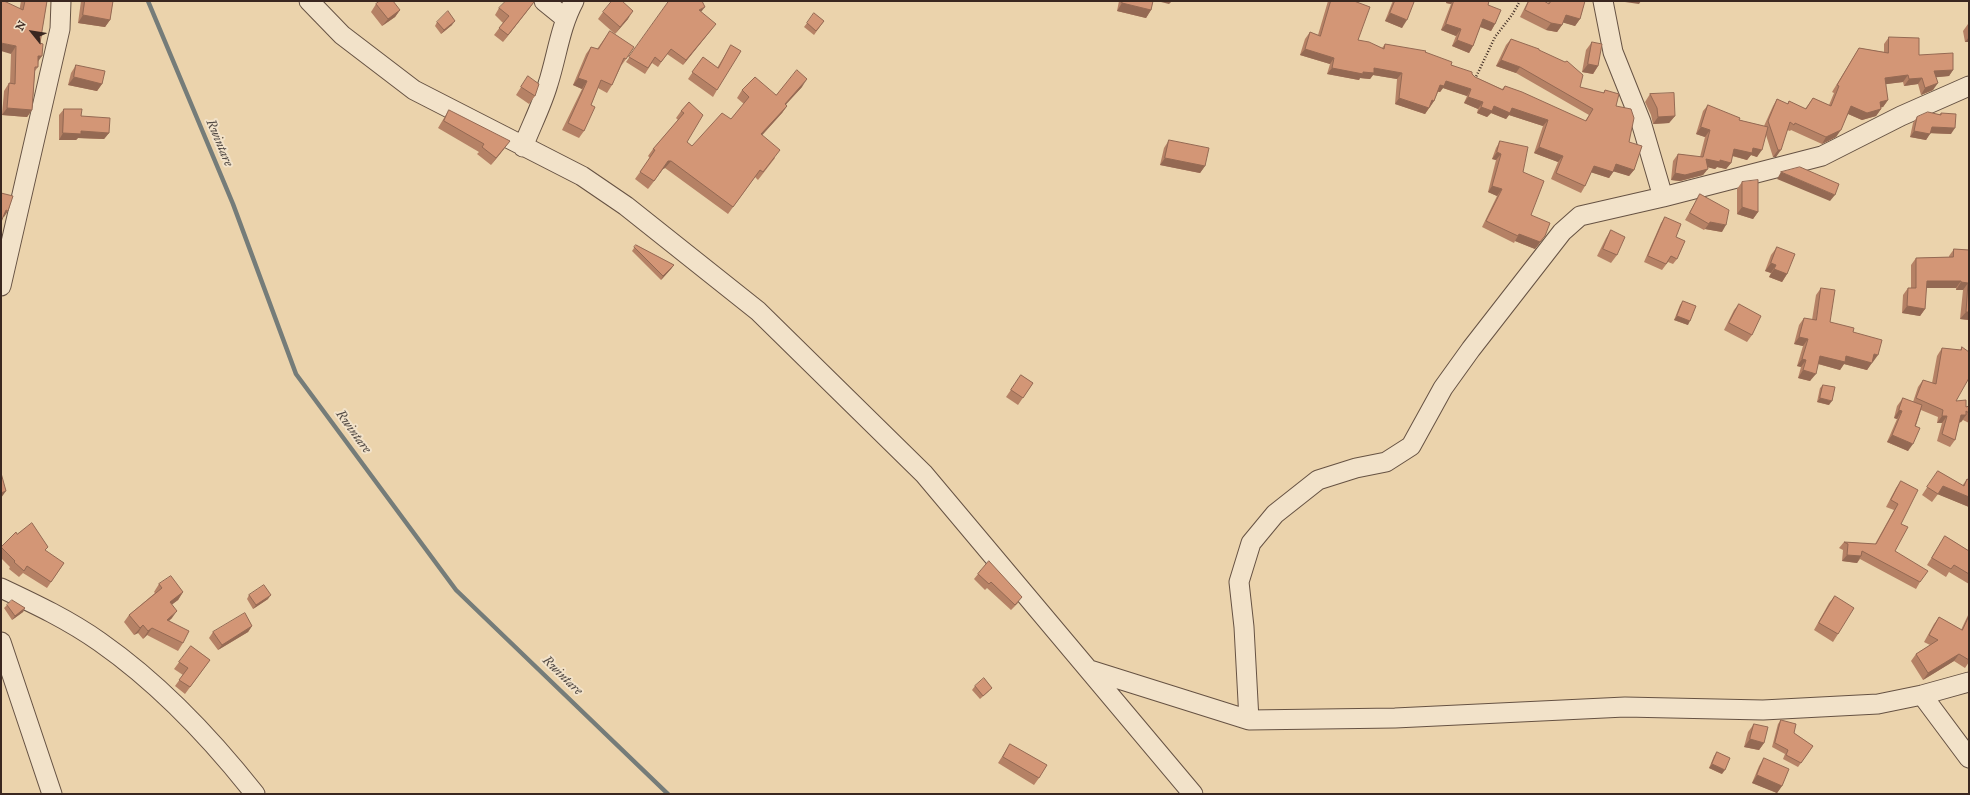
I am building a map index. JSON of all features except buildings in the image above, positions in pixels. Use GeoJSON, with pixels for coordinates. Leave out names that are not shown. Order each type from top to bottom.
{"type":"FeatureCollection","features":[{"type":"Feature","properties":{"kind":"street"},"geometry":{"type":"LineString","coordinates":[[1,286],[60,29],[61,1]]}},
{"type":"Feature","properties":{"kind":"street"},"geometry":{"type":"LineString","coordinates":[[309,1],[342,35],[414,90],[582,176],[626,206],[758,311],[924,474],[1193,794]]}},
{"type":"Feature","properties":{"kind":"street"},"geometry":{"type":"LineString","coordinates":[[544,1],[565,18]]}},
{"type":"Feature","properties":{"kind":"street"},"geometry":{"type":"LineString","coordinates":[[523,147],[548,86],[557,57],[565,18],[574,1]]}},
{"type":"Feature","properties":{"kind":"street"},"geometry":{"type":"LineString","coordinates":[[1603,1],[1612,52],[1641,122],[1662,197]]}},
{"type":"Feature","properties":{"kind":"street"},"geometry":{"type":"LineString","coordinates":[[1249,720],[1244,627],[1239,582],[1251,543],[1275,514],[1318,480],[1356,468],[1386,462],[1410,446],[1443,388],[1471,349],[1562,232],[1580,216],[1662,197],[1822,156],[1902,116],[1969,86]]}},
{"type":"Feature","properties":{"kind":"street"},"geometry":{"type":"LineString","coordinates":[[1,588],[36,604],[99,641],[141,674],[193,720],[230,760],[255,794]]}},
{"type":"Feature","properties":{"kind":"street"},"geometry":{"type":"LineString","coordinates":[[1,642],[52,794]]}},
{"type":"Feature","properties":{"kind":"street"},"geometry":{"type":"LineString","coordinates":[[1090,670],[1249,720],[1395,718],[1625,707],[1764,710],[1878,704],[1922,695],[1969,682]]}},
{"type":"Feature","properties":{"kind":"street"},"geometry":{"type":"LineString","coordinates":[[1922,695],[1969,758]]}},
{"type":"Feature","properties":{"kind":"path"},"geometry":{"type":"LineString","coordinates":[[1476,79],[1496,37],[1520,1]]}},
{"type":"Feature","properties":{"kind":"waterway","name":"Rwintare"},"geometry":{"type":"LineString","coordinates":[[148,1],[233,204],[296,374],[456,590],[668,794]]}}]}
